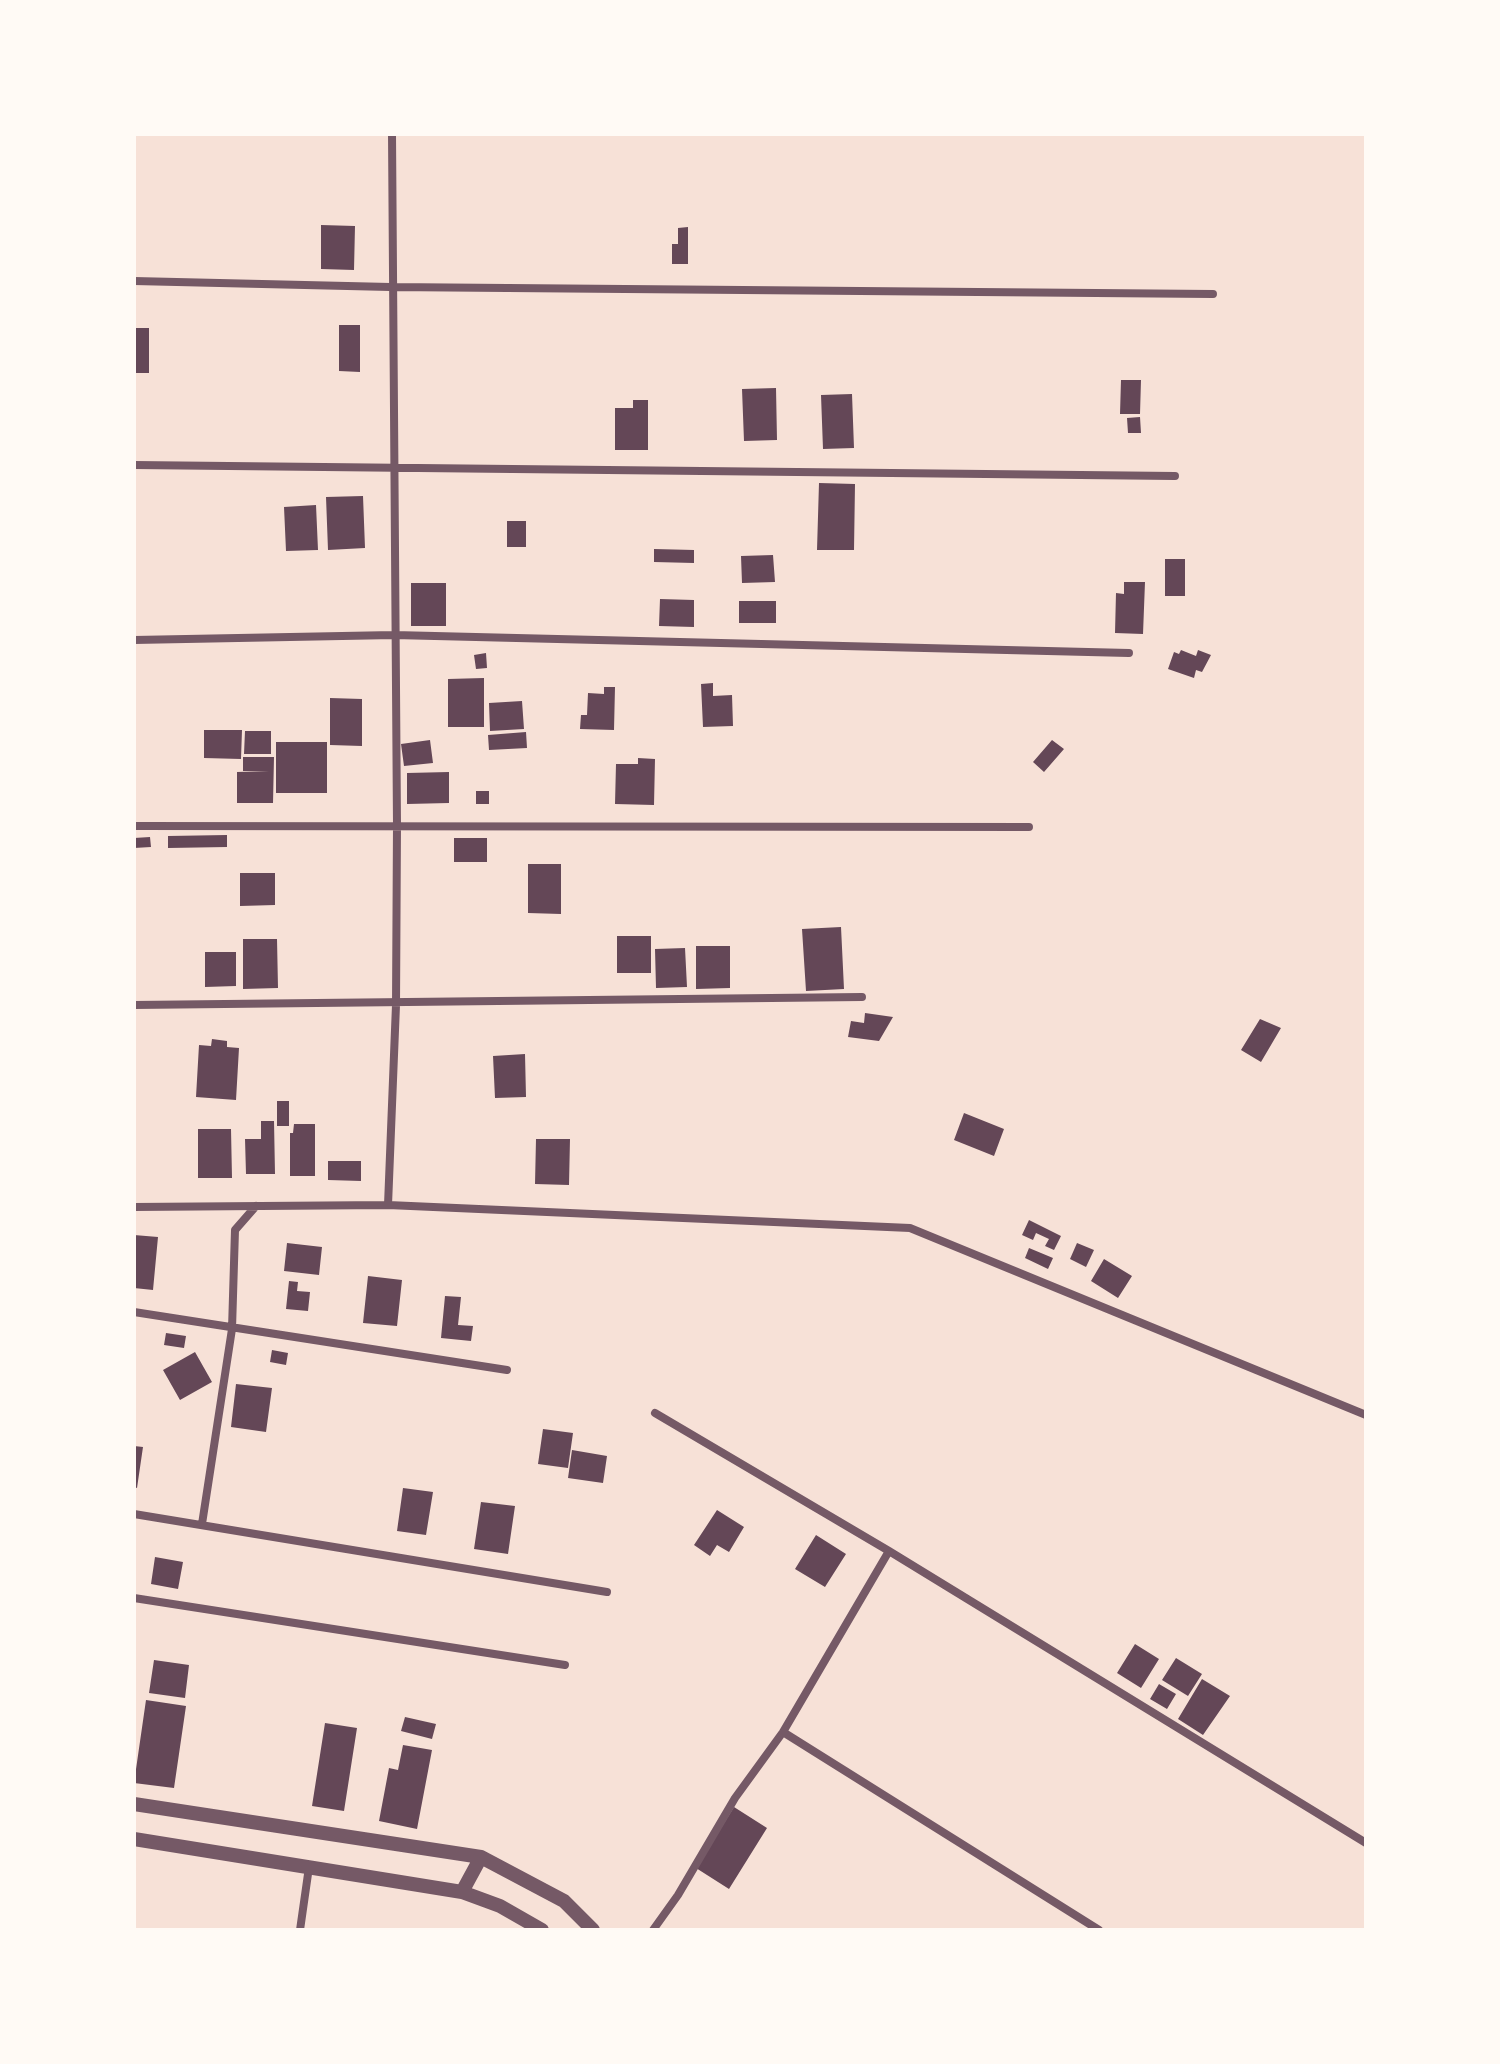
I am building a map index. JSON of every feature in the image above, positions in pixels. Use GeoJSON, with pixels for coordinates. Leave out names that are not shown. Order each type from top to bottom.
{"type":"FeatureCollection","features":[{"type":"Feature","properties":{"kind":"street"},"geometry":{"type":"LineString","coordinates":[[388,1205],[396,1005],[397,825],[390,287],[392,134]]}},
{"type":"Feature","properties":{"kind":"street"},"geometry":{"type":"LineString","coordinates":[[134,281],[390,287],[1213,294]]}},
{"type":"Feature","properties":{"kind":"street"},"geometry":{"type":"LineString","coordinates":[[134,465],[1175,476]]}},
{"type":"Feature","properties":{"kind":"street"},"geometry":{"type":"LineString","coordinates":[[134,640],[394,635],[1129,653]]}},
{"type":"Feature","properties":{"kind":"street"},"geometry":{"type":"LineString","coordinates":[[134,826],[1029,827]]}},
{"type":"Feature","properties":{"kind":"street"},"geometry":{"type":"LineString","coordinates":[[134,1005],[396,1005],[862,997]]}},
{"type":"Feature","properties":{"kind":"street"},"geometry":{"type":"LineString","coordinates":[[134,1207],[388,1205],[910,1228],[1366,1415]]}},
{"type":"Feature","properties":{"kind":"street"},"geometry":{"type":"LineString","coordinates":[[202,1524],[232,1329],[235,1230],[256,1206]]}},
{"type":"Feature","properties":{"kind":"street"},"geometry":{"type":"LineString","coordinates":[[134,1312],[507,1370]]}},
{"type":"Feature","properties":{"kind":"street"},"geometry":{"type":"LineString","coordinates":[[655,1413],[889,1551],[1366,1843]]}},
{"type":"Feature","properties":{"kind":"street"},"geometry":{"type":"LineString","coordinates":[[134,1514],[607,1592]]}},
{"type":"Feature","properties":{"kind":"street"},"geometry":{"type":"LineString","coordinates":[[653,1930],[735,1798],[783,1732],[889,1551]]}},
{"type":"Feature","properties":{"kind":"street"},"geometry":{"type":"LineString","coordinates":[[134,1598],[565,1665]]}},
{"type":"Feature","properties":{"kind":"street"},"geometry":{"type":"LineString","coordinates":[[783,1732],[1099,1930]]}},
{"type":"Feature","properties":{"kind":"street"},"geometry":{"type":"LineString","coordinates":[[134,1804],[481,1857],[564,1901],[593,1930]]}},
{"type":"Feature","properties":{"kind":"street"},"geometry":{"type":"LineString","coordinates":[[134,1839],[462,1892],[500,1906],[542,1930]]}},
{"type":"Feature","properties":{"kind":"street"},"geometry":{"type":"LineString","coordinates":[[462,1892],[481,1857]]}},
{"type":"Feature","properties":{"kind":"street"},"geometry":{"type":"LineString","coordinates":[[300,1930],[309,1867]]}},
{"type":"Feature","properties":{"kind":"building"},"geometry":{"type":"Polygon","coordinates":[[[321,225],[355,226],[354,270],[321,269],[321,225]]]}},
{"type":"Feature","properties":{"kind":"building"},"geometry":{"type":"Polygon","coordinates":[[[688,227],[688,264],[672,264],[672,244],[678,244],[678,228],[688,227]]]}},
{"type":"Feature","properties":{"kind":"building"},"geometry":{"type":"Polygon","coordinates":[[[339,325],[360,325],[360,372],[339,371],[339,325]]]}},
{"type":"Feature","properties":{"kind":"building"},"geometry":{"type":"Polygon","coordinates":[[[134,328],[149,328],[149,373],[134,373],[134,328]]]}},
{"type":"Feature","properties":{"kind":"building"},"geometry":{"type":"Polygon","coordinates":[[[1121,380],[1141,380],[1140,414],[1120,414],[1121,380]]]}},
{"type":"Feature","properties":{"kind":"building"},"geometry":{"type":"Polygon","coordinates":[[[776,388],[777,440],[744,441],[742,389],[776,388]]]}},
{"type":"Feature","properties":{"kind":"building"},"geometry":{"type":"Polygon","coordinates":[[[852,394],[854,448],[823,449],[821,395],[852,394]]]}},
{"type":"Feature","properties":{"kind":"building"},"geometry":{"type":"Polygon","coordinates":[[[633,400],[648,400],[648,450],[615,450],[615,408],[633,408],[633,400]]]}},
{"type":"Feature","properties":{"kind":"building"},"geometry":{"type":"Polygon","coordinates":[[[1140,417],[1141,433],[1128,433],[1127,418],[1140,417]]]}},
{"type":"Feature","properties":{"kind":"building"},"geometry":{"type":"Polygon","coordinates":[[[819,483],[855,484],[854,550],[817,550],[819,483]]]}},
{"type":"Feature","properties":{"kind":"building"},"geometry":{"type":"Polygon","coordinates":[[[363,496],[365,548],[328,550],[326,497],[363,496]]]}},
{"type":"Feature","properties":{"kind":"building"},"geometry":{"type":"Polygon","coordinates":[[[316,505],[318,550],[286,551],[284,507],[316,505]]]}},
{"type":"Feature","properties":{"kind":"building"},"geometry":{"type":"Polygon","coordinates":[[[507,521],[526,521],[526,547],[507,547],[507,521]]]}},
{"type":"Feature","properties":{"kind":"building"},"geometry":{"type":"Polygon","coordinates":[[[654,549],[694,550],[694,563],[654,562],[654,549]]]}},
{"type":"Feature","properties":{"kind":"building"},"geometry":{"type":"Polygon","coordinates":[[[773,555],[775,582],[742,583],[741,556],[773,555]]]}},
{"type":"Feature","properties":{"kind":"building"},"geometry":{"type":"Polygon","coordinates":[[[1165,559],[1185,559],[1185,596],[1165,596],[1165,559]]]}},
{"type":"Feature","properties":{"kind":"building"},"geometry":{"type":"Polygon","coordinates":[[[1124,582],[1145,582],[1143,634],[1115,633],[1116,593],[1124,594],[1124,582]]]}},
{"type":"Feature","properties":{"kind":"building"},"geometry":{"type":"Polygon","coordinates":[[[411,583],[446,583],[446,626],[411,626],[411,583]]]}},
{"type":"Feature","properties":{"kind":"building"},"geometry":{"type":"Polygon","coordinates":[[[660,599],[694,600],[694,627],[659,626],[660,599]]]}},
{"type":"Feature","properties":{"kind":"building"},"geometry":{"type":"Polygon","coordinates":[[[739,601],[776,601],[776,623],[739,623],[739,601]]]}},
{"type":"Feature","properties":{"kind":"building"},"geometry":{"type":"Polygon","coordinates":[[[1181,650],[1196,656],[1198,650],[1211,655],[1202,672],[1196,670],[1194,678],[1168,669],[1174,652],[1179,654],[1181,650]]]}},
{"type":"Feature","properties":{"kind":"building"},"geometry":{"type":"Polygon","coordinates":[[[486,653],[487,668],[476,669],[474,655],[486,653]]]}},
{"type":"Feature","properties":{"kind":"building"},"geometry":{"type":"Polygon","coordinates":[[[484,678],[484,727],[448,727],[448,679],[484,678]]]}},
{"type":"Feature","properties":{"kind":"building"},"geometry":{"type":"Polygon","coordinates":[[[713,683],[713,696],[732,695],[733,726],[703,727],[701,684],[713,683]]]}},
{"type":"Feature","properties":{"kind":"building"},"geometry":{"type":"Polygon","coordinates":[[[604,687],[615,687],[614,730],[580,729],[581,715],[587,715],[588,693],[604,694],[604,687]]]}},
{"type":"Feature","properties":{"kind":"building"},"geometry":{"type":"Polygon","coordinates":[[[330,698],[362,699],[362,746],[330,745],[330,698]]]}},
{"type":"Feature","properties":{"kind":"building"},"geometry":{"type":"Polygon","coordinates":[[[522,701],[524,729],[490,731],[489,703],[522,701]]]}},
{"type":"Feature","properties":{"kind":"building"},"geometry":{"type":"Polygon","coordinates":[[[204,730],[242,730],[241,759],[204,758],[204,730]]]}},
{"type":"Feature","properties":{"kind":"building"},"geometry":{"type":"Polygon","coordinates":[[[245,731],[271,731],[271,754],[244,754],[245,731]]]}},
{"type":"Feature","properties":{"kind":"building"},"geometry":{"type":"Polygon","coordinates":[[[526,732],[527,748],[489,750],[488,735],[526,732]]]}},
{"type":"Feature","properties":{"kind":"building"},"geometry":{"type":"Polygon","coordinates":[[[430,740],[433,763],[404,766],[401,744],[430,740]]]}},
{"type":"Feature","properties":{"kind":"building"},"geometry":{"type":"Polygon","coordinates":[[[1052,740],[1064,749],[1044,772],[1033,762],[1052,740]]]}},
{"type":"Feature","properties":{"kind":"building"},"geometry":{"type":"Polygon","coordinates":[[[276,742],[327,742],[327,793],[276,793],[276,742]]]}},
{"type":"Feature","properties":{"kind":"building"},"geometry":{"type":"Polygon","coordinates":[[[243,757],[274,757],[273,803],[237,803],[237,772],[269,771],[243,771],[243,757]]]}},
{"type":"Feature","properties":{"kind":"building"},"geometry":{"type":"Polygon","coordinates":[[[638,758],[655,759],[654,805],[615,804],[616,764],[638,764],[638,758]]]}},
{"type":"Feature","properties":{"kind":"building"},"geometry":{"type":"Polygon","coordinates":[[[449,772],[449,803],[407,804],[407,773],[449,772]]]}},
{"type":"Feature","properties":{"kind":"building"},"geometry":{"type":"Polygon","coordinates":[[[476,791],[489,791],[489,804],[476,804],[476,791]]]}},
{"type":"Feature","properties":{"kind":"building"},"geometry":{"type":"Polygon","coordinates":[[[227,835],[227,847],[168,848],[168,836],[227,835]]]}},
{"type":"Feature","properties":{"kind":"building"},"geometry":{"type":"Polygon","coordinates":[[[150,837],[151,847],[134,848],[134,838],[150,837]]]}},
{"type":"Feature","properties":{"kind":"building"},"geometry":{"type":"Polygon","coordinates":[[[454,838],[487,838],[487,862],[454,862],[454,838]]]}},
{"type":"Feature","properties":{"kind":"building"},"geometry":{"type":"Polygon","coordinates":[[[528,864],[561,864],[561,914],[528,913],[528,864]]]}},
{"type":"Feature","properties":{"kind":"building"},"geometry":{"type":"Polygon","coordinates":[[[240,873],[275,873],[275,905],[240,906],[240,873]]]}},
{"type":"Feature","properties":{"kind":"building"},"geometry":{"type":"Polygon","coordinates":[[[841,927],[844,989],[806,991],[802,929],[841,927]]]}},
{"type":"Feature","properties":{"kind":"building"},"geometry":{"type":"Polygon","coordinates":[[[617,936],[651,936],[651,973],[617,973],[617,936]]]}},
{"type":"Feature","properties":{"kind":"building"},"geometry":{"type":"Polygon","coordinates":[[[243,939],[277,939],[278,988],[243,989],[243,939]]]}},
{"type":"Feature","properties":{"kind":"building"},"geometry":{"type":"Polygon","coordinates":[[[696,946],[730,946],[730,988],[696,989],[696,946]]]}},
{"type":"Feature","properties":{"kind":"building"},"geometry":{"type":"Polygon","coordinates":[[[685,948],[687,987],[656,988],[655,949],[685,948]]]}},
{"type":"Feature","properties":{"kind":"building"},"geometry":{"type":"Polygon","coordinates":[[[205,952],[236,952],[236,986],[205,987],[205,952]]]}},
{"type":"Feature","properties":{"kind":"building"},"geometry":{"type":"Polygon","coordinates":[[[865,1013],[893,1017],[879,1041],[848,1037],[851,1021],[864,1023],[865,1013]]]}},
{"type":"Feature","properties":{"kind":"building"},"geometry":{"type":"Polygon","coordinates":[[[1260,1019],[1281,1028],[1261,1062],[1241,1050],[1260,1019]]]}},
{"type":"Feature","properties":{"kind":"building"},"geometry":{"type":"Polygon","coordinates":[[[212,1039],[227,1041],[227,1047],[239,1048],[236,1100],[196,1097],[199,1045],[211,1046],[212,1039]]]}},
{"type":"Feature","properties":{"kind":"building"},"geometry":{"type":"Polygon","coordinates":[[[525,1054],[526,1097],[495,1098],[493,1056],[525,1054]]]}},
{"type":"Feature","properties":{"kind":"building"},"geometry":{"type":"Polygon","coordinates":[[[277,1101],[289,1101],[289,1126],[277,1126],[277,1101]]]}},
{"type":"Feature","properties":{"kind":"building"},"geometry":{"type":"Polygon","coordinates":[[[964,1113],[1004,1129],[994,1156],[954,1140],[964,1113]]]}},
{"type":"Feature","properties":{"kind":"building"},"geometry":{"type":"Polygon","coordinates":[[[261,1121],[274,1121],[275,1174],[246,1174],[245,1139],[261,1139],[261,1121]]]}},
{"type":"Feature","properties":{"kind":"building"},"geometry":{"type":"Polygon","coordinates":[[[294,1124],[315,1124],[315,1176],[290,1176],[290,1133],[293,1133],[294,1124]]]}},
{"type":"Feature","properties":{"kind":"building"},"geometry":{"type":"Polygon","coordinates":[[[198,1129],[231,1129],[232,1178],[198,1178],[198,1129]]]}},
{"type":"Feature","properties":{"kind":"building"},"geometry":{"type":"Polygon","coordinates":[[[536,1139],[570,1139],[569,1185],[535,1184],[536,1139]]]}},
{"type":"Feature","properties":{"kind":"building"},"geometry":{"type":"Polygon","coordinates":[[[328,1161],[361,1161],[361,1181],[328,1180],[328,1161]]]}},
{"type":"Feature","properties":{"kind":"building"},"geometry":{"type":"Polygon","coordinates":[[[1029,1220],[1061,1236],[1054,1250],[1045,1246],[1049,1239],[1036,1233],[1033,1240],[1022,1235],[1029,1220]]]}},
{"type":"Feature","properties":{"kind":"building"},"geometry":{"type":"Polygon","coordinates":[[[134,1235],[158,1237],[153,1290],[134,1288],[134,1235]]]}},
{"type":"Feature","properties":{"kind":"building"},"geometry":{"type":"Polygon","coordinates":[[[287,1243],[322,1247],[319,1275],[284,1271],[287,1243]]]}},
{"type":"Feature","properties":{"kind":"building"},"geometry":{"type":"Polygon","coordinates":[[[1077,1243],[1094,1250],[1086,1267],[1070,1259],[1077,1243]]]}},
{"type":"Feature","properties":{"kind":"building"},"geometry":{"type":"Polygon","coordinates":[[[1029,1248],[1053,1258],[1048,1269],[1025,1258],[1029,1248]]]}},
{"type":"Feature","properties":{"kind":"building"},"geometry":{"type":"Polygon","coordinates":[[[1104,1259],[1132,1276],[1118,1298],[1091,1281],[1104,1259]]]}},
{"type":"Feature","properties":{"kind":"building"},"geometry":{"type":"Polygon","coordinates":[[[368,1276],[402,1280],[397,1326],[363,1323],[368,1276]]]}},
{"type":"Feature","properties":{"kind":"building"},"geometry":{"type":"Polygon","coordinates":[[[289,1281],[298,1282],[297,1291],[310,1292],[308,1311],[286,1309],[289,1281]]]}},
{"type":"Feature","properties":{"kind":"building"},"geometry":{"type":"Polygon","coordinates":[[[445,1296],[461,1297],[458,1325],[473,1326],[471,1341],[441,1338],[445,1296]]]}},
{"type":"Feature","properties":{"kind":"building"},"geometry":{"type":"Polygon","coordinates":[[[166,1333],[186,1336],[184,1348],[164,1345],[166,1333]]]}},
{"type":"Feature","properties":{"kind":"building"},"geometry":{"type":"Polygon","coordinates":[[[272,1350],[288,1353],[286,1365],[270,1362],[272,1350]]]}},
{"type":"Feature","properties":{"kind":"building"},"geometry":{"type":"Polygon","coordinates":[[[195,1352],[212,1382],[180,1400],[163,1370],[195,1352]]]}},
{"type":"Feature","properties":{"kind":"building"},"geometry":{"type":"Polygon","coordinates":[[[236,1384],[272,1388],[266,1432],[231,1427],[236,1384]]]}},
{"type":"Feature","properties":{"kind":"building"},"geometry":{"type":"Polygon","coordinates":[[[543,1429],[573,1433],[568,1468],[538,1464],[543,1429]]]}},
{"type":"Feature","properties":{"kind":"building"},"geometry":{"type":"Polygon","coordinates":[[[134,1446],[143,1447],[137,1488],[134,1487],[134,1446]]]}},
{"type":"Feature","properties":{"kind":"building"},"geometry":{"type":"Polygon","coordinates":[[[572,1450],[607,1456],[603,1483],[568,1478],[572,1450]]]}},
{"type":"Feature","properties":{"kind":"building"},"geometry":{"type":"Polygon","coordinates":[[[403,1488],[433,1492],[426,1535],[397,1531],[403,1488]]]}},
{"type":"Feature","properties":{"kind":"building"},"geometry":{"type":"Polygon","coordinates":[[[481,1502],[515,1506],[508,1554],[474,1549],[481,1502]]]}},
{"type":"Feature","properties":{"kind":"building"},"geometry":{"type":"Polygon","coordinates":[[[717,1510],[744,1527],[729,1552],[717,1545],[710,1556],[694,1545],[717,1510]]]}},
{"type":"Feature","properties":{"kind":"building"},"geometry":{"type":"Polygon","coordinates":[[[816,1535],[846,1554],[825,1587],[795,1569],[816,1535]]]}},
{"type":"Feature","properties":{"kind":"building"},"geometry":{"type":"Polygon","coordinates":[[[155,1557],[183,1562],[178,1589],[151,1584],[155,1557]]]}},
{"type":"Feature","properties":{"kind":"building"},"geometry":{"type":"Polygon","coordinates":[[[1135,1644],[1159,1659],[1141,1688],[1117,1673],[1135,1644]]]}},
{"type":"Feature","properties":{"kind":"building"},"geometry":{"type":"Polygon","coordinates":[[[1176,1658],[1202,1674],[1188,1696],[1162,1680],[1176,1658]]]}},
{"type":"Feature","properties":{"kind":"building"},"geometry":{"type":"Polygon","coordinates":[[[154,1660],[189,1665],[185,1698],[149,1693],[154,1660]]]}},
{"type":"Feature","properties":{"kind":"building"},"geometry":{"type":"Polygon","coordinates":[[[1202,1679],[1230,1696],[1203,1735],[1178,1719],[1202,1679]]]}},
{"type":"Feature","properties":{"kind":"building"},"geometry":{"type":"Polygon","coordinates":[[[1159,1684],[1176,1694],[1167,1709],[1150,1699],[1159,1684]]]}},
{"type":"Feature","properties":{"kind":"building"},"geometry":{"type":"Polygon","coordinates":[[[146,1700],[186,1706],[174,1788],[134,1783],[146,1700]]]}},
{"type":"Feature","properties":{"kind":"building"},"geometry":{"type":"Polygon","coordinates":[[[405,1717],[436,1724],[432,1739],[401,1731],[405,1717]]]}},
{"type":"Feature","properties":{"kind":"building"},"geometry":{"type":"Polygon","coordinates":[[[325,1723],[357,1728],[344,1811],[312,1806],[325,1723]]]}},
{"type":"Feature","properties":{"kind":"building"},"geometry":{"type":"Polygon","coordinates":[[[403,1745],[432,1750],[417,1829],[379,1821],[389,1768],[398,1770],[403,1745]]]}},
{"type":"Feature","properties":{"kind":"building"},"geometry":{"type":"Polygon","coordinates":[[[734,1807],[767,1828],[729,1889],[696,1868],[734,1807]]]}}]}
